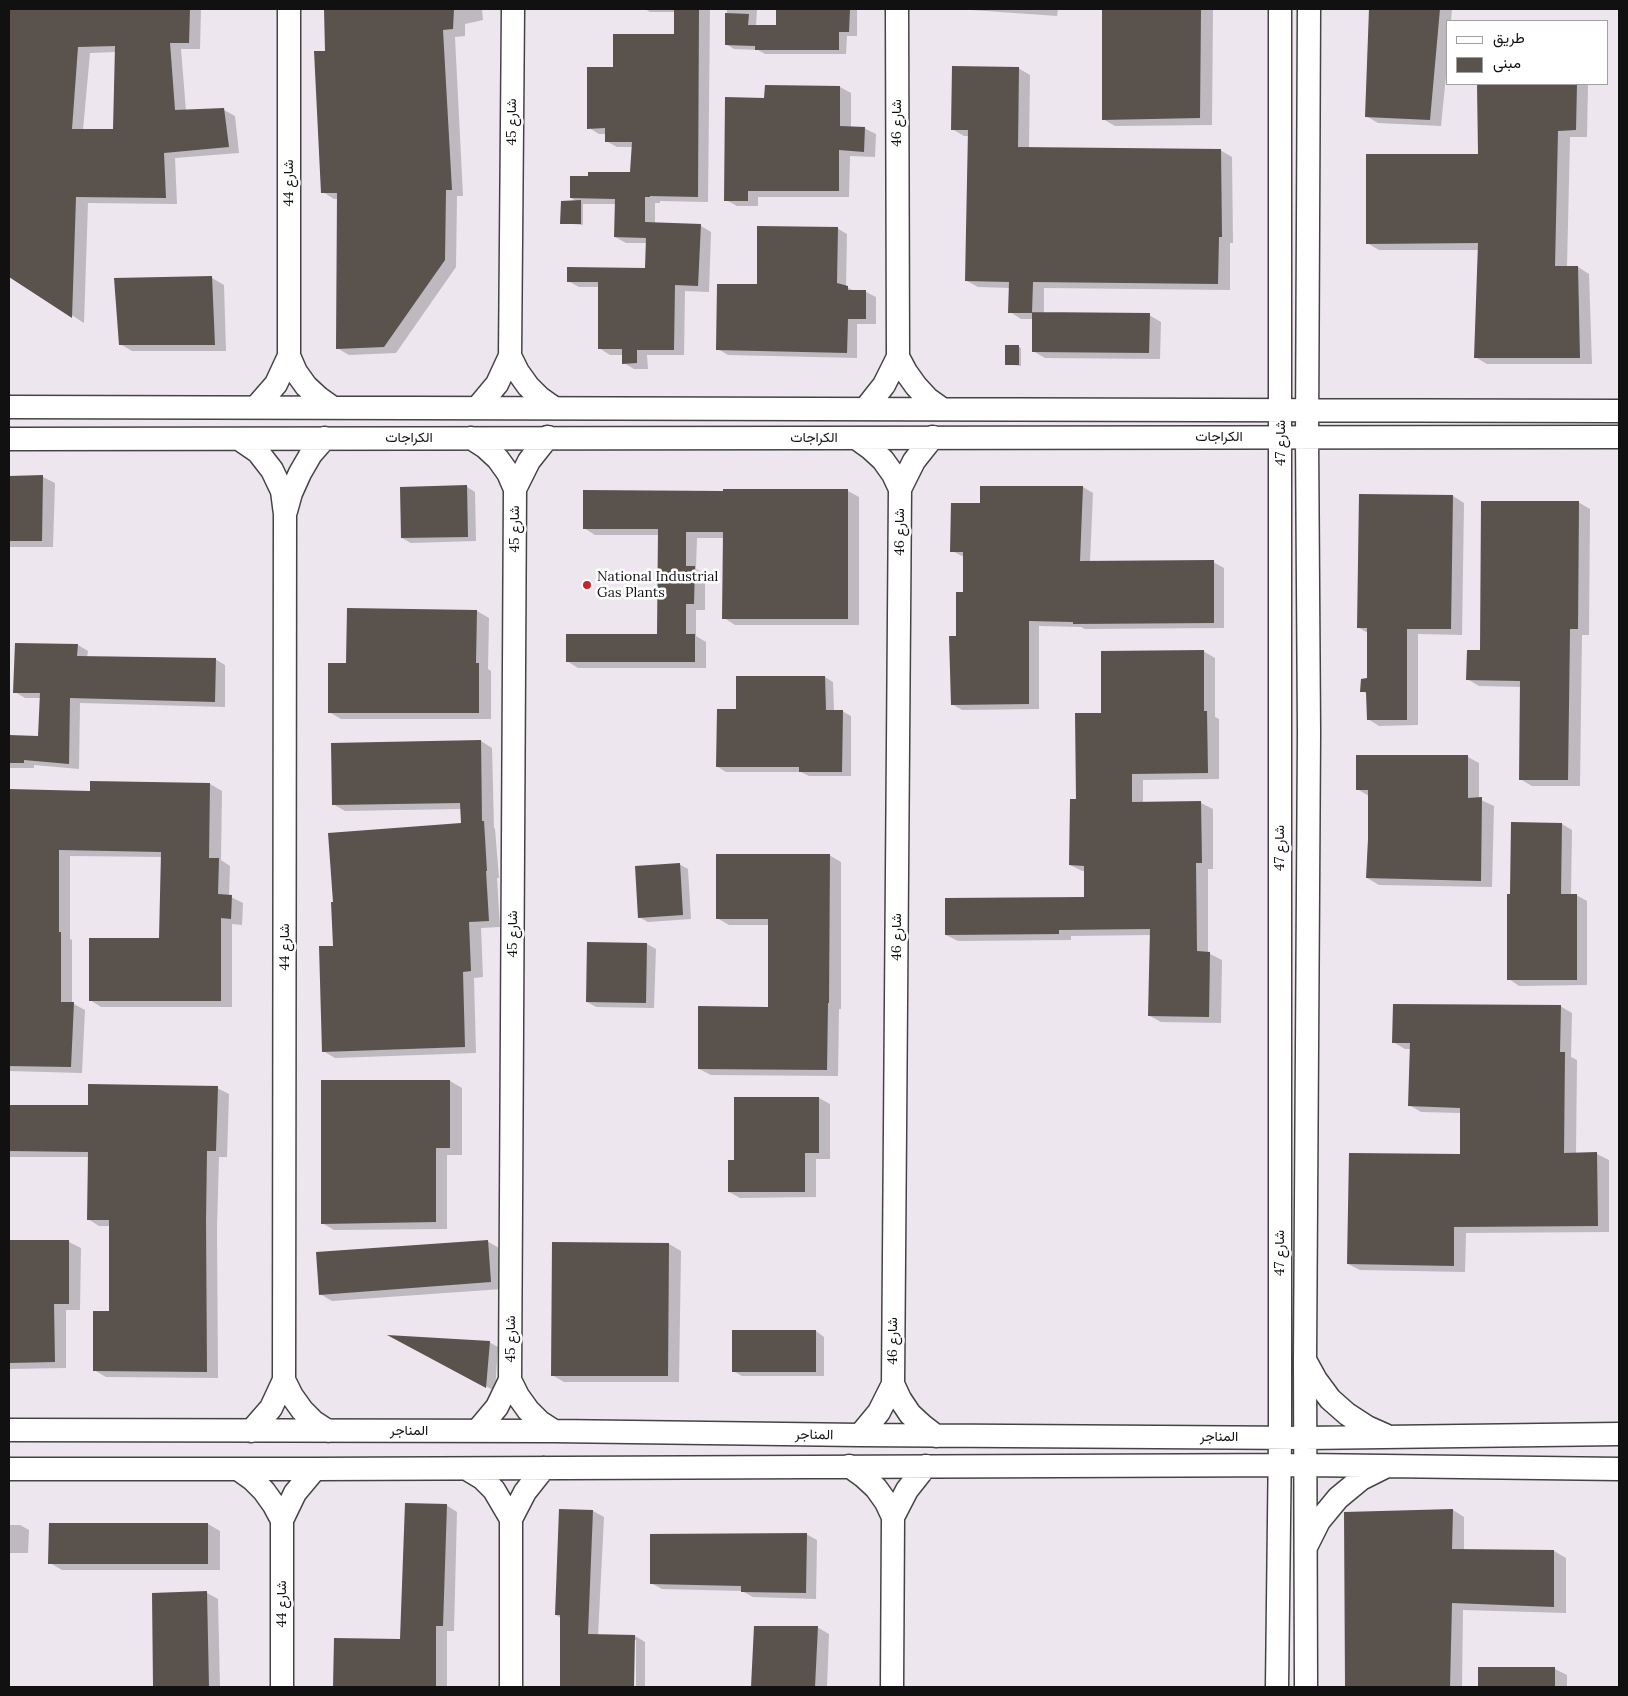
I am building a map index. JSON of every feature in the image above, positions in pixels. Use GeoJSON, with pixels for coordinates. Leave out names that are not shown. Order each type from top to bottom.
{"type":"FeatureCollection","features":[{"type":"Feature","properties":{"kind":"street","name":"شارع 44"},"geometry":{"type":"LineString","coordinates":[[289,9],[289,356],[296,372],[306,386],[333,408]]}},
{"type":"Feature","properties":{"kind":"street","name":"شارع 45"},"geometry":{"type":"LineString","coordinates":[[477,408],[497,384],[510,356],[513,9]]}},
{"type":"Feature","properties":{"kind":"street","name":"شارع 46"},"geometry":{"type":"LineString","coordinates":[[865,409],[884,384],[898,357],[897,9]]}},
{"type":"Feature","properties":{"kind":"street","name":"شارع 47"},"geometry":{"type":"LineString","coordinates":[[1277,1687],[1280,1438],[1280,9]]}},
{"type":"Feature","properties":{"kind":"street","name":"شارع 47"},"geometry":{"type":"LineString","coordinates":[[1306,1687],[1305,1360],[1309,733],[1307,437],[1309,9]]}},
{"type":"Feature","properties":{"kind":"street","name":"شارع 44"},"geometry":{"type":"LineString","coordinates":[[256,408],[276,384],[289,356]]}},
{"type":"Feature","properties":{"kind":"street","name":"شارع 45"},"geometry":{"type":"LineString","coordinates":[[510,356],[528,386],[554,408]]}},
{"type":"Feature","properties":{"kind":"street"},"geometry":{"type":"LineString","coordinates":[[898,357],[916,386],[928,399],[942,409]]}},
{"type":"Feature","properties":{"kind":"street","name":"الكراجات"},"geometry":{"type":"LineString","coordinates":[[9,407],[1619,411]]}},
{"type":"Feature","properties":{"kind":"street","name":"شارع 46"},"geometry":{"type":"LineString","coordinates":[[900,489],[914,462],[933,437]]}},
{"type":"Feature","properties":{"kind":"street","name":"الكراجات"},"geometry":{"type":"LineString","coordinates":[[9,439],[1307,437],[1618,439]]}},
{"type":"Feature","properties":{"kind":"street","name":"شارع 44"},"geometry":{"type":"LineString","coordinates":[[285,514],[291,493],[300,473],[311,454],[325,438]]}},
{"type":"Feature","properties":{"kind":"street","name":"شارع 45"},"geometry":{"type":"LineString","coordinates":[[471,438],[486,447],[498,459],[508,473],[515,489],[510,1380],[497,1408],[477,1431]]}},
{"type":"Feature","properties":{"kind":"street","name":"شارع 45"},"geometry":{"type":"LineString","coordinates":[[515,489],[529,461],[548,438]]}},
{"type":"Feature","properties":{"kind":"street","name":"شارع 46"},"geometry":{"type":"LineString","coordinates":[[856,438],[883,460],[893,474],[900,489],[893,1384],[910,1414],[936,1436]]}},
{"type":"Feature","properties":{"kind":"street","name":"شارع 44"},"geometry":{"type":"LineString","coordinates":[[239,439],[258,452],[272,470],[282,491],[285,514],[284,1380],[271,1408],[251,1431]]}},
{"type":"Feature","properties":{"kind":"street"},"geometry":{"type":"LineString","coordinates":[[1305,1360],[1316,1380],[1330,1399],[1367,1427],[1388,1436]]}},
{"type":"Feature","properties":{"kind":"street","name":"شارع 44"},"geometry":{"type":"LineString","coordinates":[[284,1380],[302,1410],[314,1422],[328,1431]]}},
{"type":"Feature","properties":{"kind":"street","name":"شارع 45"},"geometry":{"type":"LineString","coordinates":[[510,1380],[528,1410],[554,1432]]}},
{"type":"Feature","properties":{"kind":"street","name":"شارع 46"},"geometry":{"type":"LineString","coordinates":[[860,1435],[879,1412],[893,1384]]}},
{"type":"Feature","properties":{"kind":"street","name":"المناجر"},"geometry":{"type":"LineString","coordinates":[[9,1430],[477,1431],[1280,1438],[1618,1433]]}},
{"type":"Feature","properties":{"kind":"street"},"geometry":{"type":"LineString","coordinates":[[1306,1548],[1319,1521],[1338,1498],[1361,1479],[1387,1465]]}},
{"type":"Feature","properties":{"kind":"street","name":"المناجر"},"geometry":{"type":"LineString","coordinates":[[9,1469],[1387,1465],[1616,1471]]}},
{"type":"Feature","properties":{"kind":"street"},"geometry":{"type":"LineString","coordinates":[[850,1466],[876,1488],[894,1518]]}},
{"type":"Feature","properties":{"kind":"street"},"geometry":{"type":"LineString","coordinates":[[892,1687],[894,1518],[907,1490],[926,1466]]}},
{"type":"Feature","properties":{"kind":"street"},"geometry":{"type":"LineString","coordinates":[[511,1687],[512,1520],[525,1492],[544,1468]]}},
{"type":"Feature","properties":{"kind":"street"},"geometry":{"type":"LineString","coordinates":[[238,1469],[264,1491],[282,1520]]}},
{"type":"Feature","properties":{"kind":"street","name":"شارع 44"},"geometry":{"type":"LineString","coordinates":[[282,1687],[282,1520],[295,1493],[315,1469]]}},
{"type":"Feature","properties":{"kind":"street"},"geometry":{"type":"LineString","coordinates":[[467,1469],[482,1478],[494,1490],[512,1520]]}},
{"type":"Feature","properties":{"kind":"shaded area"},"geometry":{"type":"Polygon","coordinates":[[[9,9],[1619,9],[1619,1687],[9,1687],[9,9]]]}},
{"type":"Feature","properties":{"kind":"building"},"geometry":{"type":"Polygon","coordinates":[[[9,9],[190,9],[189,43],[170,43],[175,110],[224,108],[229,147],[164,153],[166,198],[76,197],[72,318],[9,277],[9,9]],[[115,46],[78,47],[72,129],[113,129],[115,46]]]}},
{"type":"Feature","properties":{"kind":"building"},"geometry":{"type":"Polygon","coordinates":[[[324,9],[454,9],[453,29],[443,30],[452,190],[446,190],[445,260],[384,347],[336,349],[337,193],[321,193],[314,51],[325,51],[324,9]]]}},
{"type":"Feature","properties":{"kind":"building"},"geometry":{"type":"Polygon","coordinates":[[[674,9],[699,9],[698,197],[645,197],[645,222],[701,224],[698,286],[675,285],[674,350],[637,350],[637,363],[622,364],[622,349],[598,349],[598,282],[567,282],[567,267],[645,268],[646,238],[614,237],[615,199],[570,198],[570,176],[588,176],[588,172],[630,172],[632,142],[605,142],[605,128],[587,129],[587,67],[613,67],[613,34],[674,34],[674,9]]]}},
{"type":"Feature","properties":{"kind":"building"},"geometry":{"type":"Polygon","coordinates":[[[776,9],[850,9],[849,32],[839,32],[839,50],[755,50],[755,46],[725,45],[725,13],[749,14],[748,25],[776,25],[776,9]]]}},
{"type":"Feature","properties":{"kind":"building"},"geometry":{"type":"Polygon","coordinates":[[[1102,9],[1201,9],[1200,118],[1102,120],[1102,9]]]}},
{"type":"Feature","properties":{"kind":"building"},"geometry":{"type":"Polygon","coordinates":[[[1369,9],[1440,9],[1430,120],[1365,117],[1369,9]]]}},
{"type":"Feature","properties":{"kind":"building"},"geometry":{"type":"Polygon","coordinates":[[[952,66],[1019,67],[1018,147],[1221,149],[1222,237],[1219,237],[1218,284],[1033,282],[1032,313],[1008,313],[1009,282],[965,281],[968,130],[951,130],[952,66]]]}},
{"type":"Feature","properties":{"kind":"building"},"geometry":{"type":"Polygon","coordinates":[[[765,85],[840,86],[840,126],[865,127],[864,152],[839,150],[839,191],[748,191],[748,201],[724,201],[725,97],[764,98],[765,85]]]}},
{"type":"Feature","properties":{"kind":"building"},"geometry":{"type":"Polygon","coordinates":[[[1477,85],[1577,85],[1576,130],[1558,131],[1555,266],[1578,266],[1580,358],[1474,358],[1478,243],[1366,244],[1366,154],[1478,154],[1477,85]]]}},
{"type":"Feature","properties":{"kind":"building"},"geometry":{"type":"Polygon","coordinates":[[[581,200],[581,224],[560,224],[561,201],[581,200]]]}},
{"type":"Feature","properties":{"kind":"building"},"geometry":{"type":"Polygon","coordinates":[[[757,226],[838,227],[837,283],[848,286],[848,290],[866,290],[866,319],[848,319],[847,353],[716,350],[717,284],[757,284],[757,226]]]}},
{"type":"Feature","properties":{"kind":"building"},"geometry":{"type":"Polygon","coordinates":[[[212,276],[215,345],[119,345],[114,278],[212,276]]]}},
{"type":"Feature","properties":{"kind":"building"},"geometry":{"type":"Polygon","coordinates":[[[1032,312],[1150,313],[1149,353],[1032,352],[1032,312]]]}},
{"type":"Feature","properties":{"kind":"building"},"geometry":{"type":"Polygon","coordinates":[[[1005,345],[1019,345],[1019,365],[1005,365],[1005,345]]]}},
{"type":"Feature","properties":{"kind":"building"},"geometry":{"type":"Polygon","coordinates":[[[43,475],[42,541],[9,541],[9,476],[43,475]]]}},
{"type":"Feature","properties":{"kind":"building"},"geometry":{"type":"Polygon","coordinates":[[[467,485],[468,537],[401,538],[400,487],[467,485]]]}},
{"type":"Feature","properties":{"kind":"building"},"geometry":{"type":"Polygon","coordinates":[[[980,486],[1083,486],[1080,561],[1214,560],[1214,623],[1073,624],[1073,622],[1029,621],[1029,704],[951,705],[949,636],[956,636],[956,592],[963,592],[963,552],[950,552],[951,503],[980,503],[980,486]]]}},
{"type":"Feature","properties":{"kind":"building"},"geometry":{"type":"Polygon","coordinates":[[[723,489],[848,489],[848,619],[722,619],[723,532],[686,532],[686,566],[695,566],[694,604],[686,604],[686,634],[695,634],[695,662],[566,662],[566,634],[657,634],[658,529],[583,529],[583,490],[723,491],[723,489]]]}},
{"type":"Feature","properties":{"kind":"building"},"geometry":{"type":"Polygon","coordinates":[[[1359,494],[1453,495],[1451,629],[1407,629],[1407,720],[1367,720],[1366,692],[1360,692],[1361,679],[1367,678],[1367,628],[1357,628],[1359,494]]]}},
{"type":"Feature","properties":{"kind":"building"},"geometry":{"type":"Polygon","coordinates":[[[1481,501],[1579,501],[1578,629],[1570,629],[1568,780],[1519,780],[1520,681],[1466,680],[1467,650],[1480,650],[1481,501]]]}},
{"type":"Feature","properties":{"kind":"building"},"geometry":{"type":"Polygon","coordinates":[[[347,608],[477,610],[476,663],[479,663],[479,713],[328,713],[328,663],[346,663],[347,608]]]}},
{"type":"Feature","properties":{"kind":"building"},"geometry":{"type":"Polygon","coordinates":[[[15,643],[78,644],[77,656],[216,658],[215,702],[70,698],[69,764],[24,760],[24,763],[9,763],[9,735],[38,736],[40,693],[13,693],[15,643]]]}},
{"type":"Feature","properties":{"kind":"building"},"geometry":{"type":"Polygon","coordinates":[[[1204,650],[1204,711],[1207,711],[1208,773],[1132,774],[1132,802],[1201,801],[1202,863],[1196,863],[1197,951],[1210,952],[1209,1017],[1148,1016],[1150,929],[1059,930],[1059,934],[945,935],[945,898],[1084,897],[1084,866],[1069,865],[1070,799],[1076,799],[1075,713],[1101,713],[1101,651],[1204,650]]]}},
{"type":"Feature","properties":{"kind":"building"},"geometry":{"type":"Polygon","coordinates":[[[736,676],[825,676],[826,710],[843,710],[842,772],[799,772],[799,767],[716,767],[717,709],[736,709],[736,676]]]}},
{"type":"Feature","properties":{"kind":"building"},"geometry":{"type":"Polygon","coordinates":[[[481,740],[482,821],[484,821],[489,921],[469,922],[471,971],[463,972],[465,1047],[322,1052],[319,946],[333,946],[331,902],[333,902],[328,833],[461,823],[460,803],[332,805],[331,743],[481,740]]]}},
{"type":"Feature","properties":{"kind":"building"},"geometry":{"type":"Polygon","coordinates":[[[1356,755],[1468,755],[1468,798],[1482,797],[1481,881],[1366,878],[1368,790],[1356,790],[1356,755]]]}},
{"type":"Feature","properties":{"kind":"building"},"geometry":{"type":"Polygon","coordinates":[[[90,781],[210,783],[209,858],[219,858],[218,894],[232,895],[231,919],[221,918],[221,1001],[89,1001],[89,938],[159,938],[161,852],[59,850],[61,1002],[74,1002],[71,1067],[9,1066],[9,789],[90,791],[90,781]]]}},
{"type":"Feature","properties":{"kind":"building"},"geometry":{"type":"Polygon","coordinates":[[[1511,822],[1562,823],[1561,894],[1577,894],[1577,980],[1507,980],[1507,894],[1510,894],[1511,822]]]}},
{"type":"Feature","properties":{"kind":"building"},"geometry":{"type":"Polygon","coordinates":[[[716,854],[830,854],[827,1070],[698,1069],[698,1006],[768,1007],[768,919],[716,919],[716,854]]]}},
{"type":"Feature","properties":{"kind":"building"},"geometry":{"type":"Polygon","coordinates":[[[680,863],[683,915],[638,918],[635,866],[680,863]]]}},
{"type":"Feature","properties":{"kind":"building"},"geometry":{"type":"Polygon","coordinates":[[[587,942],[647,943],[646,1003],[586,1002],[587,942]]]}},
{"type":"Feature","properties":{"kind":"building"},"geometry":{"type":"Polygon","coordinates":[[[1393,1004],[1561,1005],[1560,1052],[1565,1052],[1564,1153],[1597,1152],[1598,1226],[1454,1227],[1454,1266],[1347,1264],[1349,1153],[1460,1154],[1460,1108],[1408,1106],[1410,1043],[1392,1043],[1393,1004]]]}},
{"type":"Feature","properties":{"kind":"building"},"geometry":{"type":"Polygon","coordinates":[[[321,1080],[450,1080],[450,1148],[436,1148],[436,1222],[321,1224],[321,1080]]]}},
{"type":"Feature","properties":{"kind":"building"},"geometry":{"type":"Polygon","coordinates":[[[88,1084],[218,1086],[216,1151],[207,1151],[207,1372],[93,1371],[93,1311],[109,1311],[109,1220],[87,1220],[88,1152],[9,1151],[9,1105],[88,1105],[88,1084]]]}},
{"type":"Feature","properties":{"kind":"building"},"geometry":{"type":"Polygon","coordinates":[[[734,1097],[819,1097],[819,1153],[805,1153],[805,1192],[728,1192],[728,1160],[734,1160],[734,1097]]]}},
{"type":"Feature","properties":{"kind":"building"},"geometry":{"type":"Polygon","coordinates":[[[9,1240],[69,1240],[69,1304],[54,1304],[55,1362],[9,1363],[9,1240]]]}},
{"type":"Feature","properties":{"kind":"building"},"geometry":{"type":"Polygon","coordinates":[[[488,1240],[491,1282],[319,1295],[316,1252],[488,1240]]]}},
{"type":"Feature","properties":{"kind":"building"},"geometry":{"type":"Polygon","coordinates":[[[552,1242],[669,1243],[668,1376],[551,1376],[552,1242]]]}},
{"type":"Feature","properties":{"kind":"building"},"geometry":{"type":"Polygon","coordinates":[[[732,1330],[816,1330],[816,1372],[732,1372],[732,1330]]]}},
{"type":"Feature","properties":{"kind":"building"},"geometry":{"type":"Polygon","coordinates":[[[387,1335],[490,1341],[486,1388],[387,1335]]]}},
{"type":"Feature","properties":{"kind":"building"},"geometry":{"type":"Polygon","coordinates":[[[405,1503],[447,1504],[443,1626],[436,1626],[436,1687],[333,1687],[334,1638],[400,1639],[405,1503]]]}},
{"type":"Feature","properties":{"kind":"building"},"geometry":{"type":"Polygon","coordinates":[[[559,1509],[593,1510],[588,1634],[635,1635],[634,1687],[560,1687],[560,1615],[555,1615],[559,1509]]]}},
{"type":"Feature","properties":{"kind":"building"},"geometry":{"type":"Polygon","coordinates":[[[1453,1509],[1452,1549],[1554,1550],[1554,1607],[1452,1603],[1450,1687],[1345,1687],[1344,1512],[1453,1509]]]}},
{"type":"Feature","properties":{"kind":"building"},"geometry":{"type":"Polygon","coordinates":[[[49,1523],[208,1523],[208,1564],[48,1564],[49,1523]]]}},
{"type":"Feature","properties":{"kind":"building"},"geometry":{"type":"Polygon","coordinates":[[[807,1533],[806,1593],[741,1592],[741,1586],[650,1584],[650,1534],[807,1533]]]}},
{"type":"Feature","properties":{"kind":"building"},"geometry":{"type":"Polygon","coordinates":[[[207,1591],[209,1687],[153,1687],[152,1593],[207,1591]]]}},
{"type":"Feature","properties":{"kind":"building"},"geometry":{"type":"Polygon","coordinates":[[[754,1626],[818,1626],[815,1687],[751,1687],[754,1626]]]}},
{"type":"Feature","properties":{"kind":"building"},"geometry":{"type":"Polygon","coordinates":[[[1478,1667],[1555,1667],[1555,1687],[1478,1687],[1478,1667]]]}},
{"type":"Feature","properties":{"kind":"place","name":"National Industrial Gas Plants"},"geometry":{"type":"Point","coordinates":[587,585]}}]}
